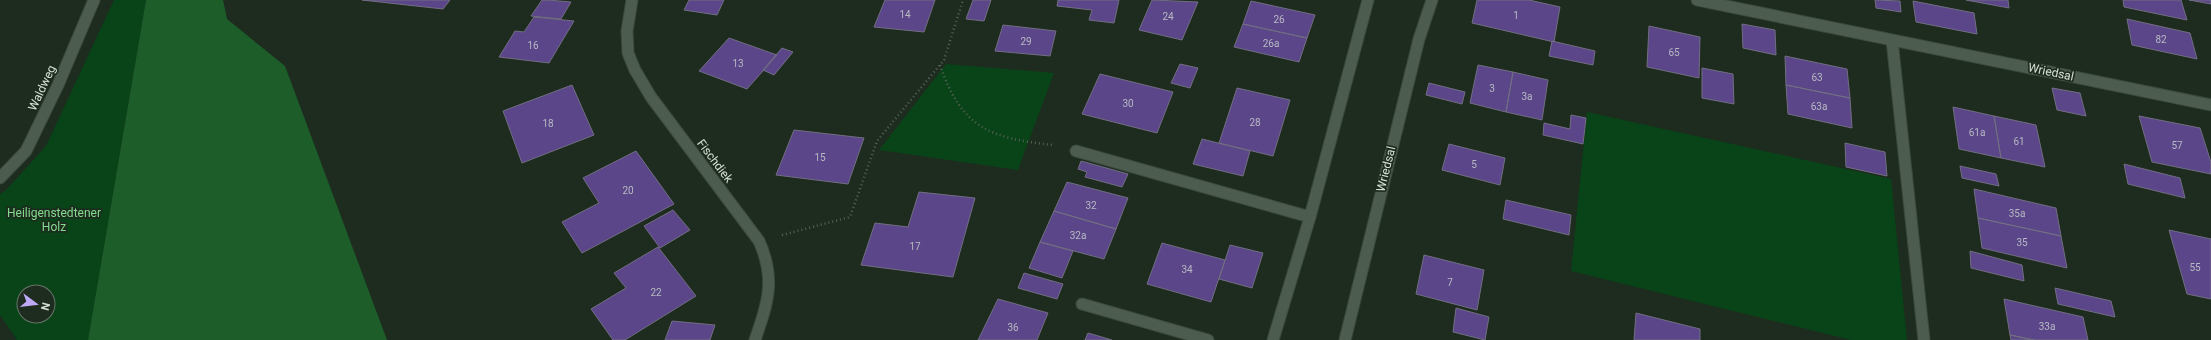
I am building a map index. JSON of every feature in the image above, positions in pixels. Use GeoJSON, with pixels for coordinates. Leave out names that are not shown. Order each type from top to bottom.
{"type":"FeatureCollection","features":[{"type":"Feature","properties":{"kind":"street","name":"Waldweg"},"geometry":{"type":"LineString","coordinates":[[0,178],[26,151],[58,85],[94,0]]}},
{"type":"Feature","properties":{"kind":"street","name":"Fischdiek"},"geometry":{"type":"LineString","coordinates":[[632,0],[628,17],[627,31],[628,53],[635,70],[651,97],[759,241],[769,264],[770,292],[767,306],[755,340]]}},
{"type":"Feature","properties":{"kind":"street"},"geometry":{"type":"LineString","coordinates":[[1273,340],[1310,217],[1368,0]]}},
{"type":"Feature","properties":{"kind":"street","name":"Wriedsal"},"geometry":{"type":"LineString","coordinates":[[1345,340],[1419,39],[1432,0]]}},
{"type":"Feature","properties":{"kind":"street","name":"Wriedsal"},"geometry":{"type":"LineString","coordinates":[[1697,0],[2211,105]]}},
{"type":"Feature","properties":{"kind":"street"},"geometry":{"type":"LineString","coordinates":[[1892,40],[1924,340]]}},
{"type":"Feature","properties":{"kind":"street"},"geometry":{"type":"LineString","coordinates":[[1076,151],[1310,217]]}},
{"type":"Feature","properties":{"kind":"street"},"geometry":{"type":"LineString","coordinates":[[1082,304],[1208,340]]}},
{"type":"Feature","properties":{"kind":"path"},"geometry":{"type":"LineString","coordinates":[[759,241],[850,217],[877,141],[944,60],[963,0]]}},
{"type":"Feature","properties":{"kind":"path"},"geometry":{"type":"LineString","coordinates":[[940,65],[946,86],[954,98],[964,111],[988,131],[1013,140],[1058,146],[1076,151]]}},
{"type":"Feature","properties":{"kind":"green space","name":"Heiligenstedtener Holz"},"geometry":{"type":"Polygon","coordinates":[[[114,0],[146,0],[88,340],[17,340],[0,315],[0,194],[6,190],[46,146],[114,0]]]}},
{"type":"Feature","properties":{"kind":"green space"},"geometry":{"type":"Polygon","coordinates":[[[946,64],[1054,73],[1018,170],[879,150],[946,64]]]}},
{"type":"Feature","properties":{"kind":"green space"},"geometry":{"type":"Polygon","coordinates":[[[1587,112],[1891,179],[1907,340],[1851,340],[1571,271],[1587,112]]]}},
{"type":"Feature","properties":{"kind":"shaded area"},"geometry":{"type":"Polygon","coordinates":[[[146,0],[223,0],[227,19],[285,66],[387,340],[88,340],[146,0]]]}},
{"type":"Feature","properties":{"kind":"building"},"geometry":{"type":"Polygon","coordinates":[[[362,0],[450,0],[443,9],[362,0]]]}},
{"type":"Feature","properties":{"kind":"building"},"geometry":{"type":"Polygon","coordinates":[[[542,0],[571,2],[561,19],[531,16],[542,0]]]}},
{"type":"Feature","properties":{"kind":"building"},"geometry":{"type":"Polygon","coordinates":[[[689,0],[724,0],[717,15],[684,10],[689,0]]]}},
{"type":"Feature","properties":{"kind":"building"},"geometry":{"type":"Polygon","coordinates":[[[885,0],[935,0],[924,32],[874,27],[885,0]]]}},
{"type":"Feature","properties":{"kind":"building"},"geometry":{"type":"Polygon","coordinates":[[[973,0],[991,0],[984,21],[966,19],[973,0]]]}},
{"type":"Feature","properties":{"kind":"building"},"geometry":{"type":"Polygon","coordinates":[[[1058,0],[1119,0],[1114,23],[1089,20],[1092,10],[1057,6],[1058,0]]]}},
{"type":"Feature","properties":{"kind":"building"},"geometry":{"type":"Polygon","coordinates":[[[1152,0],[1198,2],[1182,40],[1139,30],[1152,0]]]}},
{"type":"Feature","properties":{"kind":"building"},"geometry":{"type":"Polygon","coordinates":[[[1477,0],[1529,0],[1560,7],[1554,42],[1472,23],[1477,0]]]}},
{"type":"Feature","properties":{"kind":"building"},"geometry":{"type":"Polygon","coordinates":[[[1875,0],[1900,1],[1901,12],[1876,8],[1875,0]]]}},
{"type":"Feature","properties":{"kind":"building"},"geometry":{"type":"Polygon","coordinates":[[[1966,0],[2008,0],[2009,8],[1966,0]]]}},
{"type":"Feature","properties":{"kind":"building"},"geometry":{"type":"Polygon","coordinates":[[[2123,0],[2181,0],[2187,20],[2124,7],[2123,0]]]}},
{"type":"Feature","properties":{"kind":"building"},"geometry":{"type":"Polygon","coordinates":[[[2189,0],[2211,0],[2211,4],[2189,0]]]}},
{"type":"Feature","properties":{"kind":"building"},"geometry":{"type":"Polygon","coordinates":[[[1251,1],[1315,15],[1307,38],[1243,24],[1251,1]]]}},
{"type":"Feature","properties":{"kind":"building"},"geometry":{"type":"Polygon","coordinates":[[[1913,1],[1974,13],[1977,34],[1916,22],[1913,1]]]}},
{"type":"Feature","properties":{"kind":"building"},"geometry":{"type":"Polygon","coordinates":[[[534,17],[574,21],[549,63],[499,57],[515,31],[524,32],[534,17]]]}},
{"type":"Feature","properties":{"kind":"building"},"geometry":{"type":"Polygon","coordinates":[[[2127,19],[2190,33],[2197,59],[2132,45],[2127,19]]]}},
{"type":"Feature","properties":{"kind":"building"},"geometry":{"type":"Polygon","coordinates":[[[1243,24],[1307,38],[1299,62],[1234,47],[1243,24]]]}},
{"type":"Feature","properties":{"kind":"building"},"geometry":{"type":"Polygon","coordinates":[[[1742,24],[1775,30],[1776,55],[1743,48],[1742,24]]]}},
{"type":"Feature","properties":{"kind":"building"},"geometry":{"type":"Polygon","coordinates":[[[1003,25],[1056,31],[1050,56],[995,51],[1003,25]]]}},
{"type":"Feature","properties":{"kind":"building"},"geometry":{"type":"Polygon","coordinates":[[[1649,26],[1700,37],[1699,78],[1647,67],[1649,26]]]}},
{"type":"Feature","properties":{"kind":"building"},"geometry":{"type":"Polygon","coordinates":[[[729,38],[777,55],[747,89],[699,71],[729,38]]]}},
{"type":"Feature","properties":{"kind":"building"},"geometry":{"type":"Polygon","coordinates":[[[1552,41],[1595,51],[1593,65],[1549,56],[1552,41]]]}},
{"type":"Feature","properties":{"kind":"building"},"geometry":{"type":"Polygon","coordinates":[[[782,48],[793,52],[774,75],[763,70],[782,48]]]}},
{"type":"Feature","properties":{"kind":"building"},"geometry":{"type":"Polygon","coordinates":[[[1785,56],[1847,69],[1850,98],[1786,85],[1785,56]]]}},
{"type":"Feature","properties":{"kind":"building"},"geometry":{"type":"Polygon","coordinates":[[[1180,64],[1198,68],[1190,88],[1171,83],[1180,64]]]}},
{"type":"Feature","properties":{"kind":"building"},"geometry":{"type":"Polygon","coordinates":[[[1478,65],[1513,72],[1506,112],[1470,103],[1478,65]]]}},
{"type":"Feature","properties":{"kind":"building"},"geometry":{"type":"Polygon","coordinates":[[[1702,68],[1733,74],[1734,104],[1702,98],[1702,68]]]}},
{"type":"Feature","properties":{"kind":"building"},"geometry":{"type":"Polygon","coordinates":[[[1513,72],[1548,80],[1542,120],[1506,112],[1513,72]]]}},
{"type":"Feature","properties":{"kind":"building"},"geometry":{"type":"Polygon","coordinates":[[[1100,74],[1173,92],[1157,133],[1082,114],[1100,74]]]}},
{"type":"Feature","properties":{"kind":"building"},"geometry":{"type":"Polygon","coordinates":[[[1429,83],[1465,92],[1462,104],[1426,95],[1429,83]]]}},
{"type":"Feature","properties":{"kind":"building"},"geometry":{"type":"Polygon","coordinates":[[[572,85],[594,135],[522,163],[503,111],[572,85]]]}},
{"type":"Feature","properties":{"kind":"building"},"geometry":{"type":"Polygon","coordinates":[[[1786,85],[1850,98],[1852,128],[1788,114],[1786,85]]]}},
{"type":"Feature","properties":{"kind":"building"},"geometry":{"type":"Polygon","coordinates":[[[1237,88],[1290,100],[1273,156],[1219,143],[1237,88]]]}},
{"type":"Feature","properties":{"kind":"building"},"geometry":{"type":"Polygon","coordinates":[[[2052,88],[2080,93],[2086,116],[2057,110],[2052,88]]]}},
{"type":"Feature","properties":{"kind":"building"},"geometry":{"type":"Polygon","coordinates":[[[1953,107],[1994,116],[2001,158],[1959,149],[1953,107]]]}},
{"type":"Feature","properties":{"kind":"building"},"geometry":{"type":"Polygon","coordinates":[[[1571,115],[1586,118],[1583,144],[1543,135],[1544,123],[1570,129],[1571,115]]]}},
{"type":"Feature","properties":{"kind":"building"},"geometry":{"type":"Polygon","coordinates":[[[1994,116],[2036,125],[2045,167],[2001,158],[1994,116]]]}},
{"type":"Feature","properties":{"kind":"building"},"geometry":{"type":"Polygon","coordinates":[[[2139,116],[2200,128],[2211,162],[2211,174],[2152,162],[2139,116]]]}},
{"type":"Feature","properties":{"kind":"building"},"geometry":{"type":"Polygon","coordinates":[[[794,130],[864,138],[848,184],[776,175],[794,130]]]}},
{"type":"Feature","properties":{"kind":"building"},"geometry":{"type":"Polygon","coordinates":[[[1202,139],[1250,151],[1243,176],[1193,164],[1202,139]]]}},
{"type":"Feature","properties":{"kind":"building"},"geometry":{"type":"Polygon","coordinates":[[[1845,143],[1885,152],[1887,176],[1846,167],[1845,143]]]}},
{"type":"Feature","properties":{"kind":"building"},"geometry":{"type":"Polygon","coordinates":[[[1449,144],[1505,158],[1500,185],[1442,170],[1449,144]]]}},
{"type":"Feature","properties":{"kind":"building"},"geometry":{"type":"Polygon","coordinates":[[[636,151],[674,204],[582,253],[562,222],[599,203],[583,178],[636,151]]]}},
{"type":"Feature","properties":{"kind":"building"},"geometry":{"type":"Polygon","coordinates":[[[1081,161],[1128,174],[1122,187],[1085,177],[1087,172],[1078,169],[1081,161]]]}},
{"type":"Feature","properties":{"kind":"building"},"geometry":{"type":"Polygon","coordinates":[[[2124,164],[2180,178],[2185,198],[2128,184],[2124,164]]]}},
{"type":"Feature","properties":{"kind":"building"},"geometry":{"type":"Polygon","coordinates":[[[1960,166],[1996,174],[1999,186],[1962,178],[1960,166]]]}},
{"type":"Feature","properties":{"kind":"building"},"geometry":{"type":"Polygon","coordinates":[[[1067,182],[1128,198],[1116,229],[1054,211],[1067,182]]]}},
{"type":"Feature","properties":{"kind":"building"},"geometry":{"type":"Polygon","coordinates":[[[1974,189],[2056,208],[2061,236],[1978,218],[1974,189]]]}},
{"type":"Feature","properties":{"kind":"building"},"geometry":{"type":"Polygon","coordinates":[[[919,192],[975,198],[953,277],[861,265],[875,223],[908,227],[919,192]]]}},
{"type":"Feature","properties":{"kind":"building"},"geometry":{"type":"Polygon","coordinates":[[[1506,200],[1571,215],[1569,235],[1503,219],[1506,200]]]}},
{"type":"Feature","properties":{"kind":"building"},"geometry":{"type":"Polygon","coordinates":[[[673,210],[690,230],[660,248],[644,226],[673,210]]]}},
{"type":"Feature","properties":{"kind":"building"},"geometry":{"type":"Polygon","coordinates":[[[1054,211],[1116,229],[1104,259],[1040,242],[1054,211]]]}},
{"type":"Feature","properties":{"kind":"building"},"geometry":{"type":"Polygon","coordinates":[[[1978,218],[2061,236],[2067,268],[1982,248],[1978,218]]]}},
{"type":"Feature","properties":{"kind":"building"},"geometry":{"type":"Polygon","coordinates":[[[2169,230],[2211,239],[2211,299],[2187,294],[2169,230]]]}},
{"type":"Feature","properties":{"kind":"building"},"geometry":{"type":"Polygon","coordinates":[[[1040,242],[1073,251],[1062,278],[1029,268],[1040,242]]]}},
{"type":"Feature","properties":{"kind":"building"},"geometry":{"type":"Polygon","coordinates":[[[1162,243],[1225,260],[1211,302],[1147,284],[1162,243]]]}},
{"type":"Feature","properties":{"kind":"building"},"geometry":{"type":"Polygon","coordinates":[[[1230,245],[1263,253],[1252,288],[1219,279],[1230,245]]]}},
{"type":"Feature","properties":{"kind":"building"},"geometry":{"type":"Polygon","coordinates":[[[658,247],[696,296],[625,340],[613,340],[591,309],[626,288],[614,273],[658,247]]]}},
{"type":"Feature","properties":{"kind":"building"},"geometry":{"type":"Polygon","coordinates":[[[1970,251],[2022,265],[2024,281],[1971,268],[1970,251]]]}},
{"type":"Feature","properties":{"kind":"building"},"geometry":{"type":"Polygon","coordinates":[[[1424,255],[1484,270],[1477,310],[1416,294],[1424,255]]]}},
{"type":"Feature","properties":{"kind":"building"},"geometry":{"type":"Polygon","coordinates":[[[1024,273],[1063,284],[1057,299],[1018,288],[1024,273]]]}},
{"type":"Feature","properties":{"kind":"building"},"geometry":{"type":"Polygon","coordinates":[[[2055,288],[2111,301],[2115,317],[2058,304],[2055,288]]]}},
{"type":"Feature","properties":{"kind":"building"},"geometry":{"type":"Polygon","coordinates":[[[998,299],[1048,313],[1037,340],[978,340],[998,299]]]}},
{"type":"Feature","properties":{"kind":"building"},"geometry":{"type":"Polygon","coordinates":[[[2004,299],[2083,317],[2088,340],[2034,340],[2010,335],[2004,299]]]}},
{"type":"Feature","properties":{"kind":"building"},"geometry":{"type":"Polygon","coordinates":[[[1456,308],[1489,317],[1485,340],[1453,332],[1456,308]]]}},
{"type":"Feature","properties":{"kind":"building"},"geometry":{"type":"Polygon","coordinates":[[[1636,313],[1700,329],[1700,340],[1634,340],[1636,313]]]}},
{"type":"Feature","properties":{"kind":"building"},"geometry":{"type":"Polygon","coordinates":[[[672,321],[715,325],[710,340],[665,340],[672,321]]]}},
{"type":"Feature","properties":{"kind":"building"},"geometry":{"type":"Polygon","coordinates":[[[1088,333],[1112,340],[1085,340],[1088,333]]]}},
{"type":"Feature","properties":{"kind":"building"},"geometry":{"type":"Polygon","coordinates":[[[2010,335],[2034,340],[2011,340],[2010,335]]]}}]}
